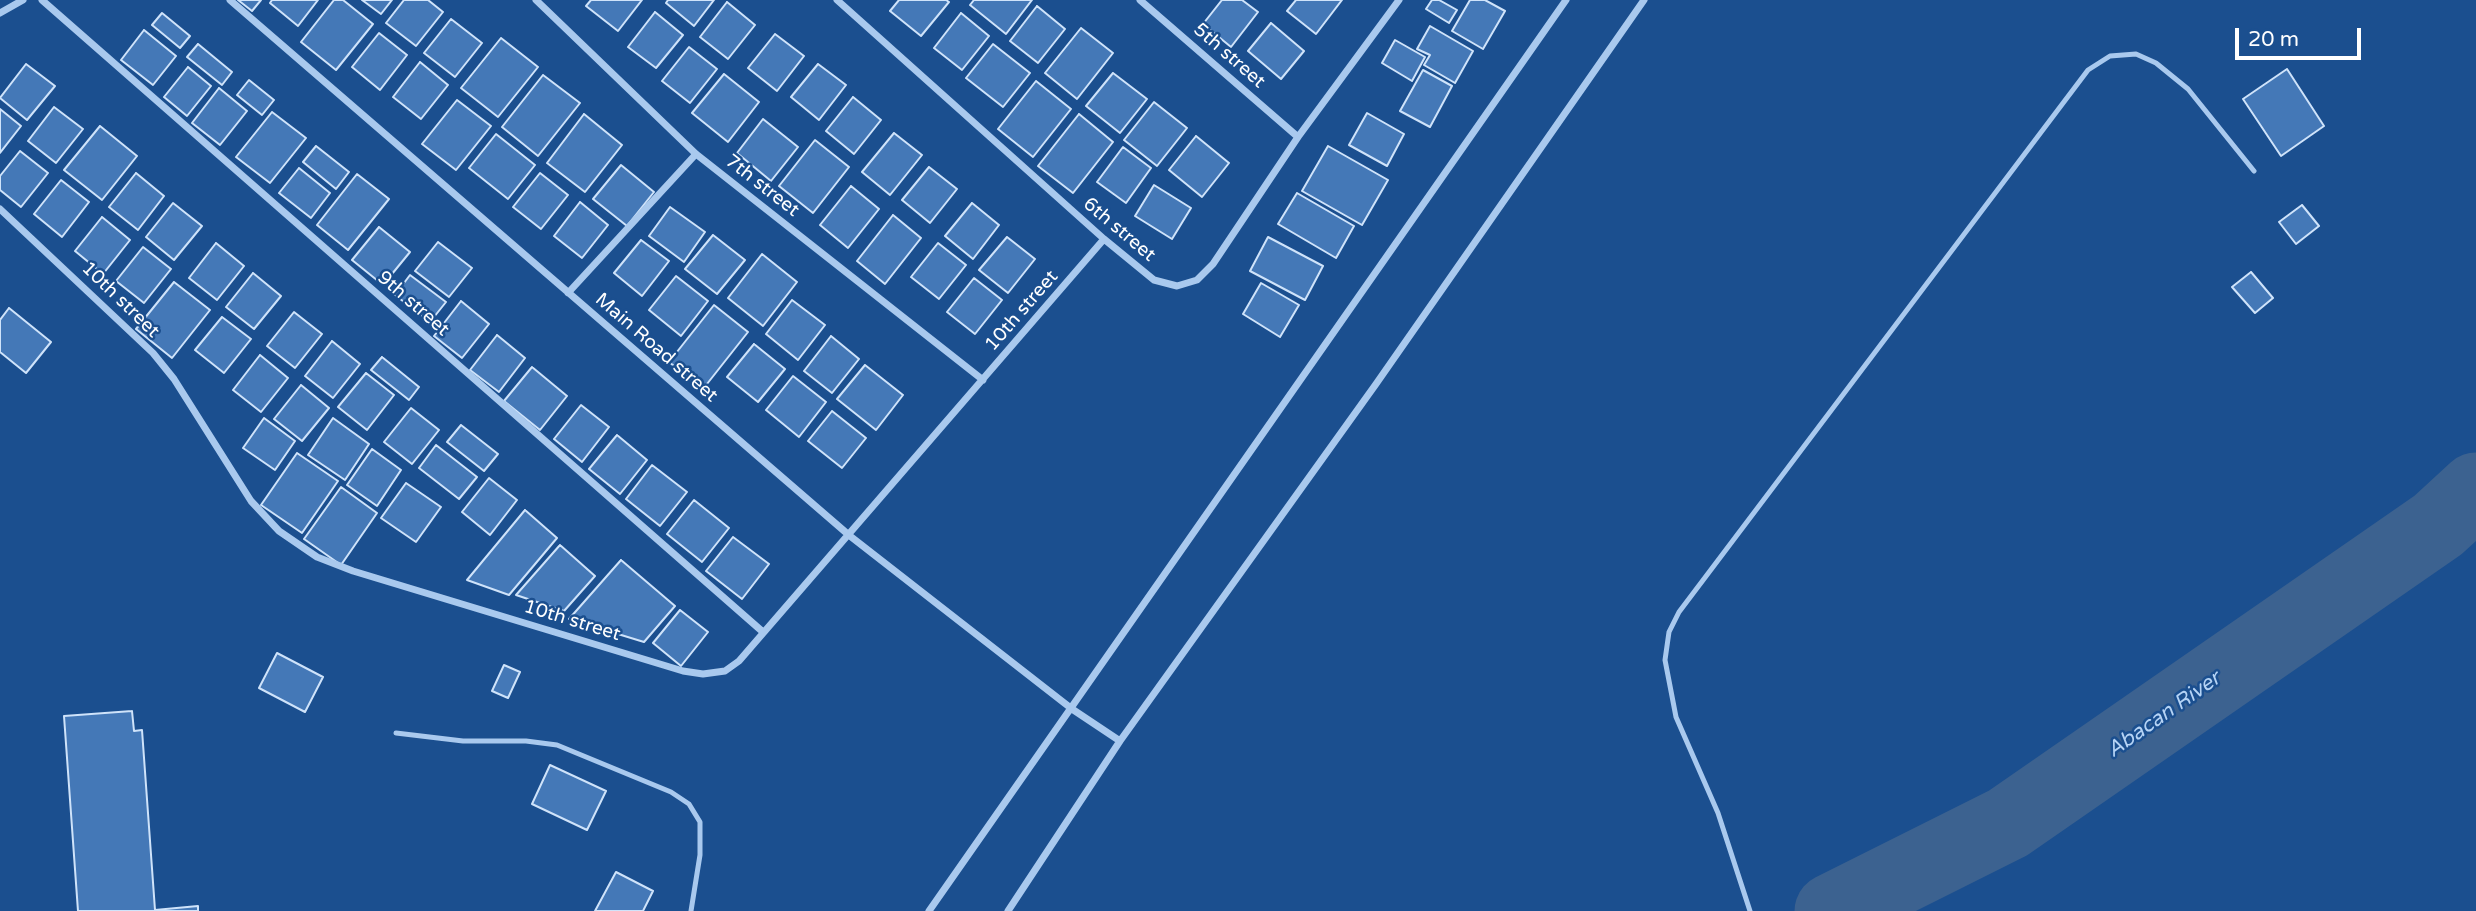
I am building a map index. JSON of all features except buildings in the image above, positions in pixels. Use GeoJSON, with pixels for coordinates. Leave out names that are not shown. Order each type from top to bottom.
{"type":"FeatureCollection","features":[{"type":"Feature","properties":{"kind":"street"},"geometry":{"type":"LineString","coordinates":[[0,13],[23,0]]}},
{"type":"Feature","properties":{"kind":"street","name":"9th street"},"geometry":{"type":"LineString","coordinates":[[42,0],[763,632]]}},
{"type":"Feature","properties":{"kind":"street","name":"Main Road street"},"geometry":{"type":"LineString","coordinates":[[230,0],[850,536],[1072,709],[1120,741]]}},
{"type":"Feature","properties":{"kind":"street","name":"7th street"},"geometry":{"type":"LineString","coordinates":[[536,0],[696,154],[983,380]]}},
{"type":"Feature","properties":{"kind":"street","name":"6th street"},"geometry":{"type":"LineString","coordinates":[[837,0],[1104,239],[1154,280],[1177,286],[1197,280],[1213,264],[1298,137],[1399,0]]}},
{"type":"Feature","properties":{"kind":"street","name":"5th street"},"geometry":{"type":"LineString","coordinates":[[1140,0],[1298,137]]}},
{"type":"Feature","properties":{"kind":"street"},"geometry":{"type":"LineString","coordinates":[[929,911],[1566,0]]}},
{"type":"Feature","properties":{"kind":"street"},"geometry":{"type":"LineString","coordinates":[[1008,911],[1120,741],[1376,384],[1644,0]]}},
{"type":"Feature","properties":{"kind":"street"},"geometry":{"type":"LineString","coordinates":[[568,293],[696,154]]}},
{"type":"Feature","properties":{"kind":"street","name":"10th street"},"geometry":{"type":"LineString","coordinates":[[0,209],[153,353],[174,379],[251,500],[279,531],[317,557],[353,571],[683,671],[703,674],[725,671],[739,661],[850,536],[1104,239]]}},
{"type":"Feature","properties":{"kind":"lane"},"geometry":{"type":"LineString","coordinates":[[1750,911],[1718,813],[1676,717],[1665,660],[1669,632],[1679,611],[2088,70],[2110,56],[2136,54],[2157,63],[2188,89],[2254,171]]}},
{"type":"Feature","properties":{"kind":"lane"},"geometry":{"type":"LineString","coordinates":[[396,733],[463,741],[526,741],[557,745],[671,792],[689,804],[700,822],[701,855],[691,911]]}},
{"type":"Feature","properties":{"kind":"waterway","name":"Abacan River"},"geometry":{"type":"LineString","coordinates":[[1832,911],[2008,823],[2438,525],[2476,490]]}},
{"type":"Feature","properties":{"kind":"waterway"},"geometry":{"type":"LineString","coordinates":[[2438,525],[2476,525]]}}]}
